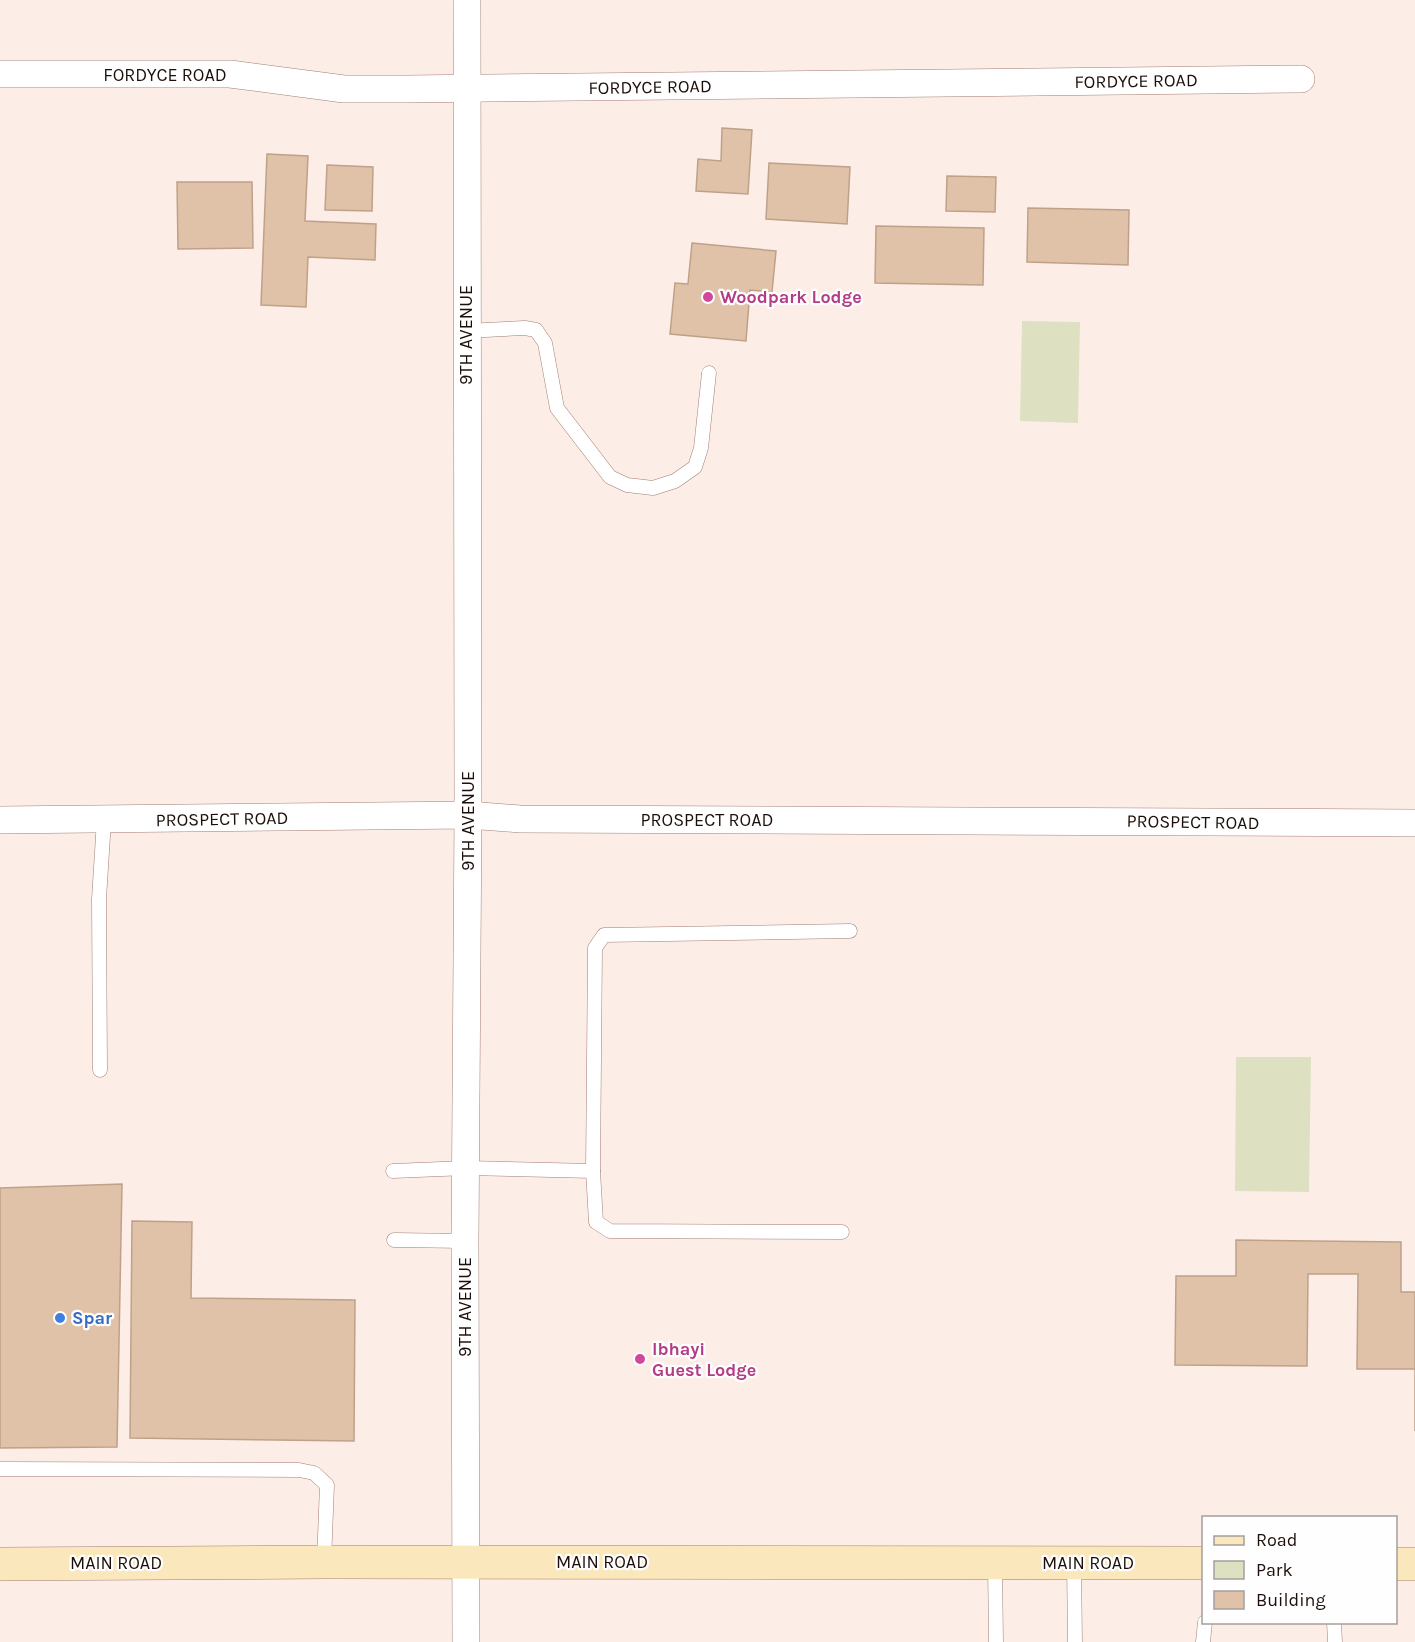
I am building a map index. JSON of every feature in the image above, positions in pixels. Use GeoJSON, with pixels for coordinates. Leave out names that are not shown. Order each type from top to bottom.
{"type":"FeatureCollection","features":[{"type":"Feature","properties":{"kind":"main road","name":"MAIN ROAD"},"geometry":{"type":"LineString","coordinates":[[0,1564],[1202,1563]]}},
{"type":"Feature","properties":{"kind":"main road"},"geometry":{"type":"LineString","coordinates":[[1397,1564],[1415,1564]]}},
{"type":"Feature","properties":{"kind":"street","name":"9TH AVENUE"},"geometry":{"type":"LineString","coordinates":[[466,0],[465,331],[468,816],[465,1241],[466,1642]]}},
{"type":"Feature","properties":{"kind":"street","name":"FORDYCE ROAD"},"geometry":{"type":"LineString","coordinates":[[0,74],[230,74],[344,89],[1301,80]]}},
{"type":"Feature","properties":{"kind":"street","name":"PROSPECT ROAD"},"geometry":{"type":"LineString","coordinates":[[0,820],[468,816],[520,819],[1415,823]]}},
{"type":"Feature","properties":{"kind":"lane"},"geometry":{"type":"LineString","coordinates":[[465,331],[525,328],[536,330],[545,343],[557,408],[610,477],[627,485],[653,488],[675,481],[694,467],[701,448],[710,373]]}},
{"type":"Feature","properties":{"kind":"lane"},"geometry":{"type":"LineString","coordinates":[[100,1070],[99,899],[104,820]]}},
{"type":"Feature","properties":{"kind":"lane"},"geometry":{"type":"LineString","coordinates":[[842,1232],[610,1232],[596,1222],[593,1171],[595,948],[604,934],[850,931]]}},
{"type":"Feature","properties":{"kind":"lane"},"geometry":{"type":"LineString","coordinates":[[393,1171],[466,1168],[543,1172],[593,1171]]}},
{"type":"Feature","properties":{"kind":"lane"},"geometry":{"type":"LineString","coordinates":[[394,1240],[465,1241]]}},
{"type":"Feature","properties":{"kind":"lane"},"geometry":{"type":"LineString","coordinates":[[0,1469],[299,1470],[314,1473],[327,1485],[324,1562]]}},
{"type":"Feature","properties":{"kind":"lane"},"geometry":{"type":"LineString","coordinates":[[995,1563],[996,1642]]}},
{"type":"Feature","properties":{"kind":"lane"},"geometry":{"type":"LineString","coordinates":[[1074,1563],[1075,1642]]}},
{"type":"Feature","properties":{"kind":"lane"},"geometry":{"type":"LineString","coordinates":[[1203,1642],[1205,1624]]}},
{"type":"Feature","properties":{"kind":"lane"},"geometry":{"type":"LineString","coordinates":[[1334,1624],[1335,1642]]}},
{"type":"Feature","properties":{"kind":"green space"},"geometry":{"type":"Polygon","coordinates":[[[1022,321],[1080,322],[1078,423],[1020,421],[1022,321]]]}},
{"type":"Feature","properties":{"kind":"green space"},"geometry":{"type":"Polygon","coordinates":[[[1236,1057],[1311,1057],[1309,1192],[1235,1191],[1236,1057]]]}},
{"type":"Feature","properties":{"kind":"building"},"geometry":{"type":"Polygon","coordinates":[[[722,128],[752,130],[748,194],[696,191],[698,159],[721,161],[722,128]]]}},
{"type":"Feature","properties":{"kind":"building"},"geometry":{"type":"Polygon","coordinates":[[[267,154],[308,156],[305,221],[376,224],[375,260],[308,257],[306,307],[261,305],[267,154]]]}},
{"type":"Feature","properties":{"kind":"building"},"geometry":{"type":"Polygon","coordinates":[[[769,163],[850,167],[847,224],[766,219],[769,163]]]}},
{"type":"Feature","properties":{"kind":"building"},"geometry":{"type":"Polygon","coordinates":[[[327,165],[373,167],[372,211],[325,210],[327,165]]]}},
{"type":"Feature","properties":{"kind":"building"},"geometry":{"type":"Polygon","coordinates":[[[947,176],[996,177],[995,212],[946,211],[947,176]]]}},
{"type":"Feature","properties":{"kind":"building"},"geometry":{"type":"Polygon","coordinates":[[[177,182],[252,182],[253,248],[178,249],[177,182]]]}},
{"type":"Feature","properties":{"kind":"building"},"geometry":{"type":"Polygon","coordinates":[[[1028,208],[1129,210],[1128,265],[1027,262],[1028,208]]]}},
{"type":"Feature","properties":{"kind":"building"},"geometry":{"type":"Polygon","coordinates":[[[876,226],[984,228],[983,285],[875,283],[876,226]]]}},
{"type":"Feature","properties":{"kind":"building"},"geometry":{"type":"Polygon","coordinates":[[[692,243],[776,251],[772,292],[750,290],[746,341],[670,334],[675,283],[688,284],[692,243]]]}},
{"type":"Feature","properties":{"kind":"building","name":"Spar"},"geometry":{"type":"Polygon","coordinates":[[[122,1184],[117,1447],[0,1448],[0,1188],[122,1184]]]}},
{"type":"Feature","properties":{"kind":"building"},"geometry":{"type":"Polygon","coordinates":[[[132,1221],[192,1222],[191,1298],[355,1300],[354,1441],[130,1438],[132,1221]]]}},
{"type":"Feature","properties":{"kind":"building"},"geometry":{"type":"Polygon","coordinates":[[[1236,1240],[1401,1242],[1401,1292],[1415,1292],[1415,1369],[1357,1369],[1358,1274],[1308,1274],[1307,1366],[1175,1365],[1176,1276],[1236,1276],[1236,1240]]]}},
{"type":"Feature","properties":{"kind":"place","name":"Woodpark Lodge"},"geometry":{"type":"Point","coordinates":[708,297]}},
{"type":"Feature","properties":{"kind":"place","name":"Spar"},"geometry":{"type":"Point","coordinates":[60,1318]}},
{"type":"Feature","properties":{"kind":"place","name":"Ibhayi Guest Lodge"},"geometry":{"type":"Point","coordinates":[640,1359]}}]}
